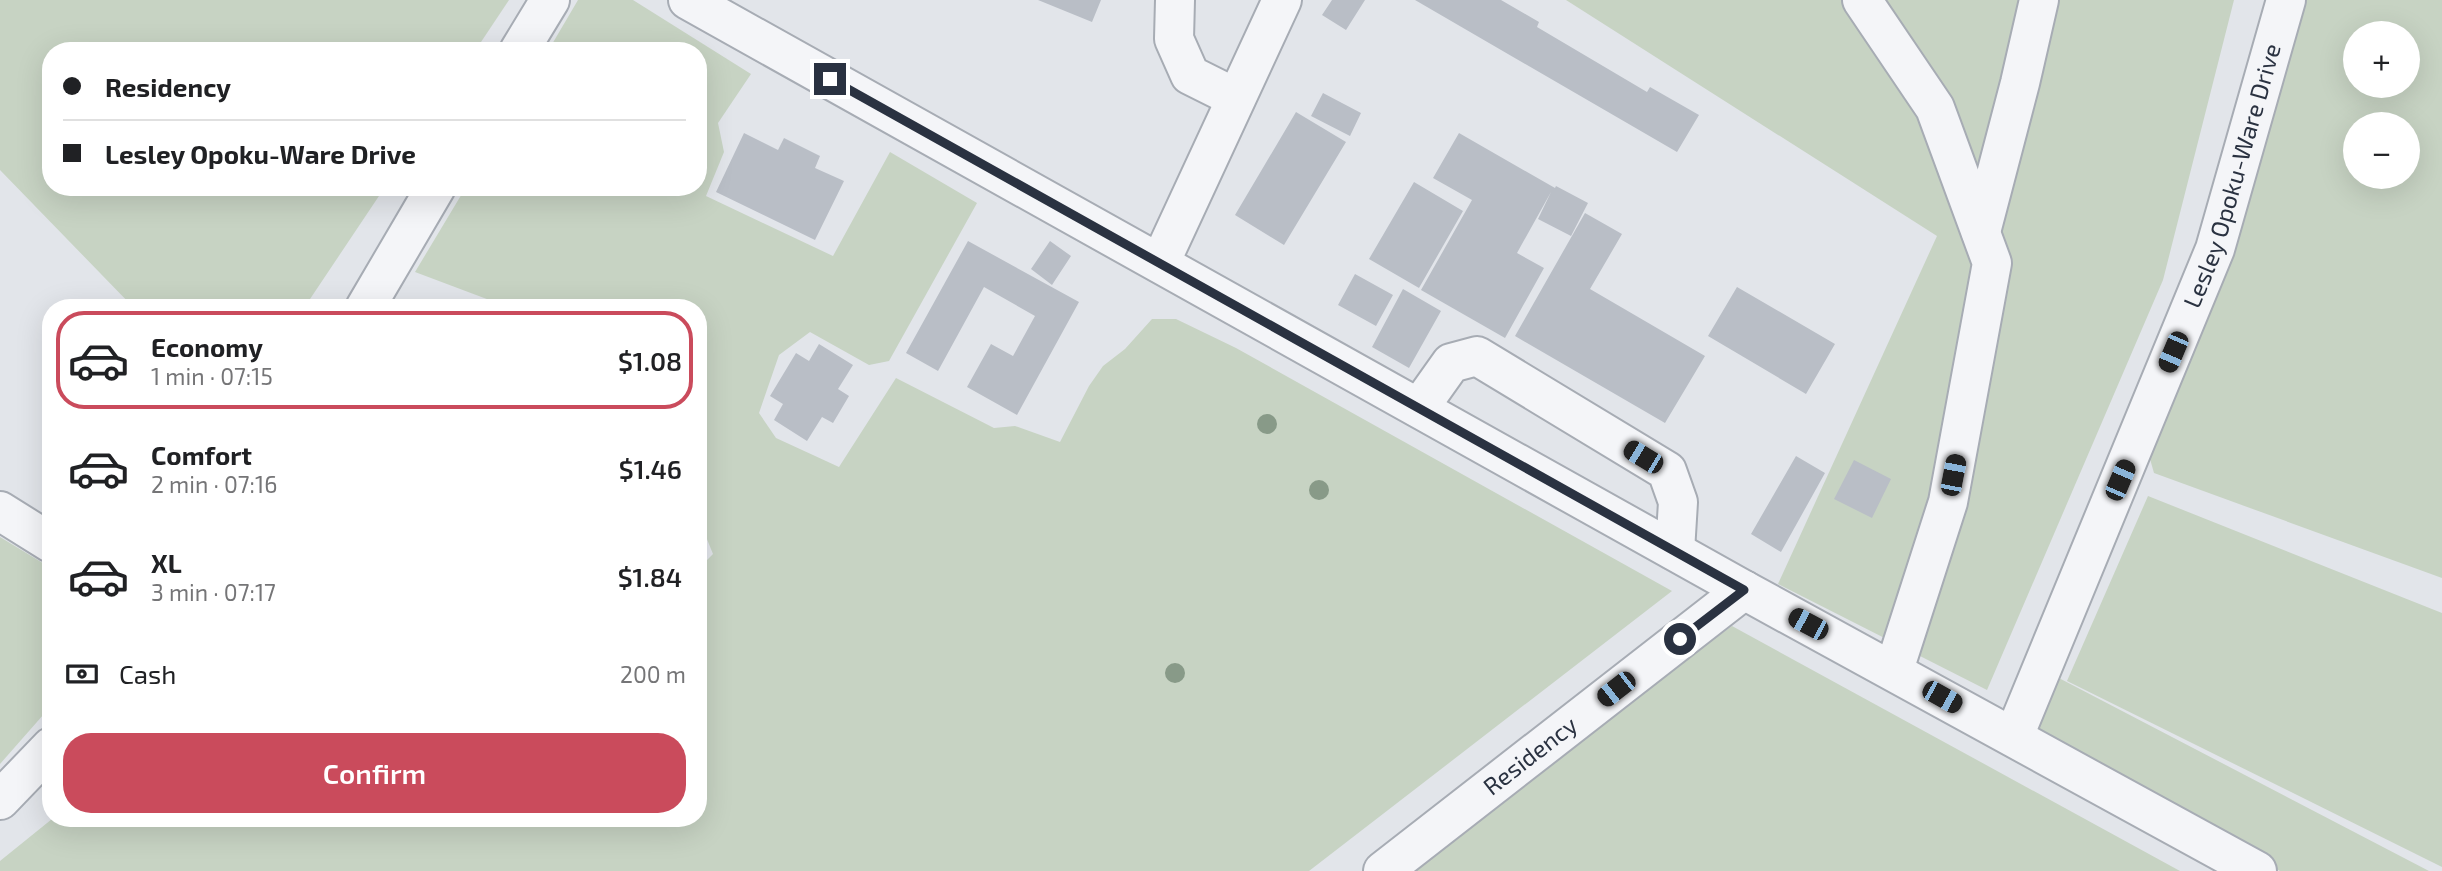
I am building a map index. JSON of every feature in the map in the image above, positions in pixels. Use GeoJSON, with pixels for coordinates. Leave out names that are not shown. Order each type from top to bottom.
{"type":"FeatureCollection","features":[{"type":"Feature","properties":{"kind":"street"},"geometry":{"type":"LineString","coordinates":[[524,42],[550,0]]}},
{"type":"Feature","properties":{"kind":"street"},"geometry":{"type":"LineString","coordinates":[[688,0],[1744,590],[2257,871]]}},
{"type":"Feature","properties":{"kind":"street"},"geometry":{"type":"LineString","coordinates":[[1175,0],[1174,39],[1190,75],[1236,99]]}},
{"type":"Feature","properties":{"kind":"street"},"geometry":{"type":"LineString","coordinates":[[1160,262],[1282,0]]}},
{"type":"Feature","properties":{"kind":"street"},"geometry":{"type":"LineString","coordinates":[[1862,0],[1935,108],[1992,262],[1950,488],[1894,670]]}},
{"type":"Feature","properties":{"kind":"street"},"geometry":{"type":"LineString","coordinates":[[1981,232],[2021,83],[2039,0]]}},
{"type":"Feature","properties":{"kind":"street","name":"Lesley Opoku-Ware Drive"},"geometry":{"type":"LineString","coordinates":[[2014,736],[2215,249],[2286,0]]}},
{"type":"Feature","properties":{"kind":"street"},"geometry":{"type":"LineString","coordinates":[[370,299],[431,196]]}},
{"type":"Feature","properties":{"kind":"street"},"geometry":{"type":"LineString","coordinates":[[1419,408],[1451,363],[1477,356],[1667,471],[1678,502],[1675,551]]}},
{"type":"Feature","properties":{"kind":"street"},"geometry":{"type":"LineString","coordinates":[[0,510],[42,537]]}},
{"type":"Feature","properties":{"kind":"street","name":"Residency"},"geometry":{"type":"LineString","coordinates":[[1383,871],[1744,590]]}},
{"type":"Feature","properties":{"kind":"street"},"geometry":{"type":"LineString","coordinates":[[0,800],[42,756]]}},
{"type":"Feature","properties":{"kind":"green space"},"geometry":{"type":"Polygon","coordinates":[[[0,0],[509,0],[481,42],[42,42],[42,196],[379,196],[310,299],[125,299],[0,170],[0,0]]]}},
{"type":"Feature","properties":{"kind":"green space"},"geometry":{"type":"Polygon","coordinates":[[[578,0],[633,0],[700,42],[553,42],[578,0]]]}},
{"type":"Feature","properties":{"kind":"green space"},"geometry":{"type":"Polygon","coordinates":[[[1566,0],[2234,0],[2163,280],[1987,690],[1778,584],[1937,236],[1566,0]]]}},
{"type":"Feature","properties":{"kind":"green space"},"geometry":{"type":"Polygon","coordinates":[[[2303,0],[2442,0],[2442,578],[2154,473],[2150,459],[2224,270],[2303,0]]]}},
{"type":"Feature","properties":{"kind":"green space"},"geometry":{"type":"Polygon","coordinates":[[[707,46],[751,74],[718,123],[724,152],[707,194],[707,46]]]}},
{"type":"Feature","properties":{"kind":"green space"},"geometry":{"type":"Polygon","coordinates":[[[890,152],[977,203],[889,361],[869,365],[810,332],[779,355],[759,413],[776,438],[839,467],[896,378],[994,428],[1015,426],[1060,442],[1089,386],[1103,366],[1125,349],[1152,319],[1176,319],[1236,348],[1672,591],[1309,871],[0,871],[0,861],[42,827],[707,827],[707,560],[713,554],[707,539],[707,299],[487,299],[415,272],[461,196],[706,196],[833,256],[890,152]]]}},
{"type":"Feature","properties":{"kind":"green space"},"geometry":{"type":"Polygon","coordinates":[[[2148,496],[2442,613],[2442,867],[2067,681],[2148,496]]]}},
{"type":"Feature","properties":{"kind":"green space"},"geometry":{"type":"Polygon","coordinates":[[[0,537],[42,563],[42,716],[0,764],[0,537]]]}},
{"type":"Feature","properties":{"kind":"green space"},"geometry":{"type":"Polygon","coordinates":[[[1732,626],[2180,871],[1402,871],[1558,750],[1732,626]]]}},
{"type":"Feature","properties":{"kind":"green space"},"geometry":{"type":"Polygon","coordinates":[[[2055,676],[2429,871],[2280,871],[2028,730],[2055,676]]]}},
{"type":"Feature","properties":{"kind":"building"},"geometry":{"type":"Polygon","coordinates":[[[1038,0],[1101,0],[1092,22],[1038,0]]]}},
{"type":"Feature","properties":{"kind":"building"},"geometry":{"type":"Polygon","coordinates":[[[1332,0],[1365,0],[1346,30],[1322,15],[1332,0]]]}},
{"type":"Feature","properties":{"kind":"building"},"geometry":{"type":"Polygon","coordinates":[[[1415,0],[1501,0],[1539,22],[1537,27],[1647,92],[1650,87],[1699,115],[1677,152],[1415,0]]]}},
{"type":"Feature","properties":{"kind":"building"},"geometry":{"type":"Polygon","coordinates":[[[1323,93],[1361,113],[1350,136],[1311,116],[1323,93]]]}},
{"type":"Feature","properties":{"kind":"building"},"geometry":{"type":"Polygon","coordinates":[[[1296,112],[1346,142],[1284,245],[1235,215],[1296,112]]]}},
{"type":"Feature","properties":{"kind":"building"},"geometry":{"type":"Polygon","coordinates":[[[744,133],[778,150],[784,138],[820,156],[815,168],[844,181],[815,240],[716,192],[744,133]]]}},
{"type":"Feature","properties":{"kind":"building"},"geometry":{"type":"Polygon","coordinates":[[[1459,133],[1555,188],[1556,186],[1588,203],[1571,236],[1538,219],[1551,192],[1517,253],[1544,268],[1505,338],[1421,290],[1472,200],[1433,178],[1459,133]]]}},
{"type":"Feature","properties":{"kind":"building"},"geometry":{"type":"Polygon","coordinates":[[[1414,182],[1463,211],[1419,288],[1369,259],[1414,182]]]}},
{"type":"Feature","properties":{"kind":"building"},"geometry":{"type":"Polygon","coordinates":[[[1585,213],[1622,234],[1590,289],[1705,356],[1665,423],[1515,336],[1585,213]]]}},
{"type":"Feature","properties":{"kind":"building"},"geometry":{"type":"Polygon","coordinates":[[[968,241],[1079,302],[1017,415],[967,387],[991,344],[1013,356],[1035,316],[984,287],[938,371],[906,353],[968,241]]]}},
{"type":"Feature","properties":{"kind":"building"},"geometry":{"type":"Polygon","coordinates":[[[1050,241],[1071,256],[1052,285],[1031,269],[1050,241]]]}},
{"type":"Feature","properties":{"kind":"building"},"geometry":{"type":"Polygon","coordinates":[[[1355,274],[1393,295],[1376,326],[1338,305],[1355,274]]]}},
{"type":"Feature","properties":{"kind":"building"},"geometry":{"type":"Polygon","coordinates":[[[1737,287],[1835,344],[1806,394],[1708,336],[1737,287]]]}},
{"type":"Feature","properties":{"kind":"building"},"geometry":{"type":"Polygon","coordinates":[[[1403,289],[1441,311],[1409,368],[1372,347],[1403,289]]]}},
{"type":"Feature","properties":{"kind":"building"},"geometry":{"type":"Polygon","coordinates":[[[819,344],[853,365],[838,389],[849,396],[833,423],[822,417],[807,441],[774,420],[783,404],[770,396],[796,353],[809,361],[819,344]]]}},
{"type":"Feature","properties":{"kind":"building"},"geometry":{"type":"Polygon","coordinates":[[[1796,456],[1825,473],[1781,552],[1751,534],[1796,456]]]}},
{"type":"Feature","properties":{"kind":"building"},"geometry":{"type":"Polygon","coordinates":[[[1854,460],[1891,479],[1872,518],[1834,499],[1854,460]]]}},
{"type":"Feature","properties":{"kind":"route"},"geometry":{"type":"LineString","coordinates":[[830,79],[1744,590],[1680,639]]}}]}
